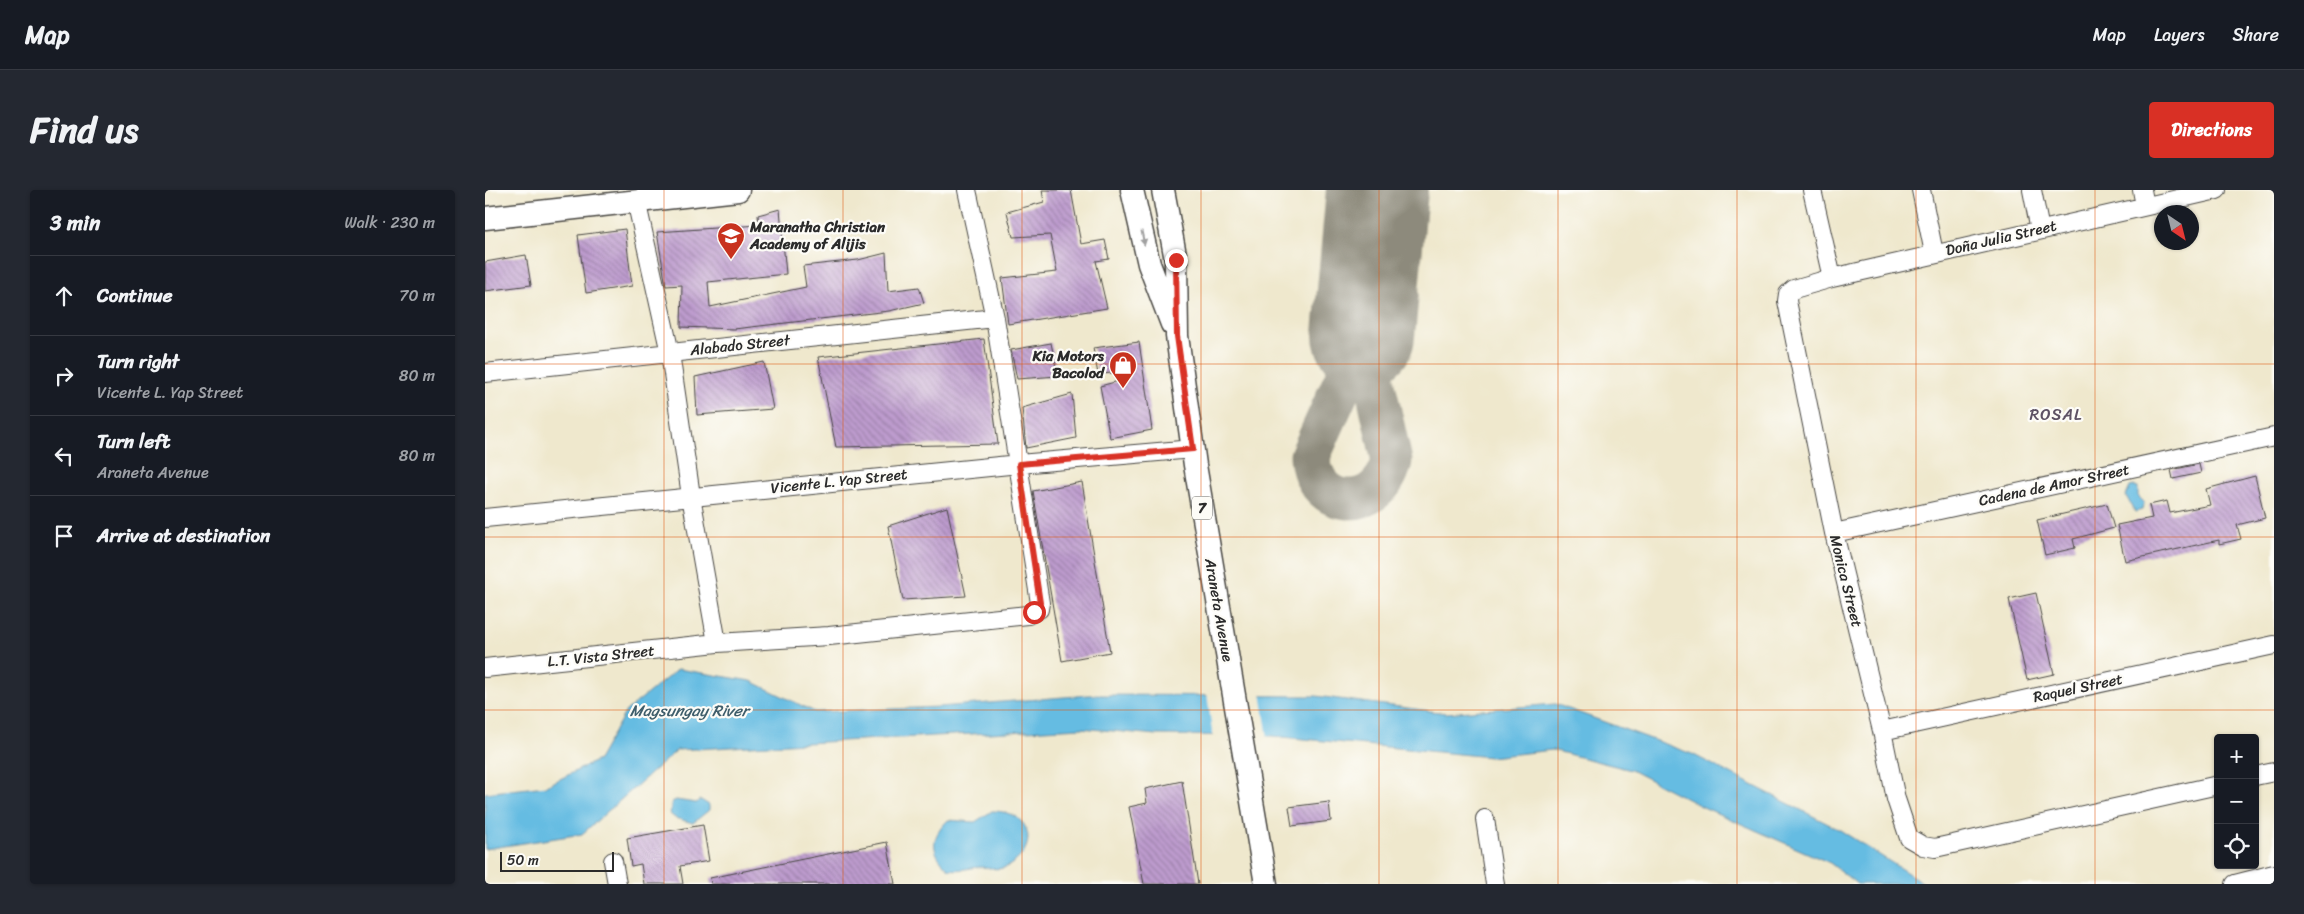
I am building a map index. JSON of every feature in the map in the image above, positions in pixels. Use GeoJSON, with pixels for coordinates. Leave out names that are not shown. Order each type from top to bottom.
{"type":"FeatureCollection","features":[{"type":"Feature","properties":{"kind":"main road"},"geometry":{"type":"LineString","coordinates":[[485,218],[737,190]]}},
{"type":"Feature","properties":{"kind":"main road","name":"Araneta Avenue"},"geometry":{"type":"LineString","coordinates":[[1132,190],[1149,264],[1177,336]]}},
{"type":"Feature","properties":{"kind":"main road","name":"Araneta Avenue"},"geometry":{"type":"LineString","coordinates":[[1163,190],[1176,260],[1177,336],[1193,449],[1266,884]]}},
{"type":"Feature","properties":{"kind":"street","name":"L.T. Vista Street"},"geometry":{"type":"LineString","coordinates":[[485,668],[717,643],[829,636],[1028,615],[1039,609],[1040,603],[1019,464],[995,318],[967,190]]}},
{"type":"Feature","properties":{"kind":"street"},"geometry":{"type":"LineString","coordinates":[[1812,190],[1832,278]]}},
{"type":"Feature","properties":{"kind":"street"},"geometry":{"type":"LineString","coordinates":[[1921,190],[1935,254]]}},
{"type":"Feature","properties":{"kind":"street"},"geometry":{"type":"LineString","coordinates":[[2032,190],[2040,230]]}},
{"type":"Feature","properties":{"kind":"street","name":"Doña Julia Street"},"geometry":{"type":"LineString","coordinates":[[1788,294],[1794,289],[1832,278],[2040,230],[2143,198],[2217,190]]}},
{"type":"Feature","properties":{"kind":"street"},"geometry":{"type":"LineString","coordinates":[[636,200],[670,353],[691,496],[717,643]]}},
{"type":"Feature","properties":{"kind":"street","name":"Monica Street"},"geometry":{"type":"LineString","coordinates":[[1788,294],[1787,301],[1805,396],[1834,533],[1882,731],[1896,798],[1909,838],[1923,846],[1935,848],[2214,786]]}},
{"type":"Feature","properties":{"kind":"street","name":"Alabado Street"},"geometry":{"type":"LineString","coordinates":[[485,373],[995,318]]}},
{"type":"Feature","properties":{"kind":"street","name":"Cadena de Amor Street"},"geometry":{"type":"LineString","coordinates":[[1834,533],[2274,437]]}},
{"type":"Feature","properties":{"kind":"street","name":"Vicente L. Yap Street"},"geometry":{"type":"LineString","coordinates":[[485,518],[1019,464],[1193,449]]}},
{"type":"Feature","properties":{"kind":"street","name":"Raquel Street"},"geometry":{"type":"LineString","coordinates":[[1882,731],[2274,645]]}},
{"type":"Feature","properties":{"kind":"street"},"geometry":{"type":"LineString","coordinates":[[2259,775],[2274,772]]}},
{"type":"Feature","properties":{"kind":"street"},"geometry":{"type":"LineString","coordinates":[[1485,819],[1495,884]]}},
{"type":"Feature","properties":{"kind":"street"},"geometry":{"type":"LineString","coordinates":[[613,861],[617,884]]}},
{"type":"Feature","properties":{"kind":"street"},"geometry":{"type":"LineString","coordinates":[[2235,884],[2274,874]]}},
{"type":"Feature","properties":{"kind":"water"},"geometry":{"type":"Polygon","coordinates":[[[2130,487],[2138,487],[2138,496],[2144,502],[2142,510],[2135,512],[2126,496],[2130,487]]]}},
{"type":"Feature","properties":{"kind":"water","name":"Magsungay River"},"geometry":{"type":"Polygon","coordinates":[[[678,669],[751,681],[815,712],[939,707],[1089,695],[1316,696],[1446,713],[1555,704],[1692,754],[1840,830],[1925,884],[1857,884],[1830,863],[1703,807],[1631,770],[1552,750],[1490,757],[1272,736],[1156,735],[1081,728],[677,750],[582,834],[485,849],[485,793],[546,786],[598,760],[626,711],[678,669]]]}},
{"type":"Feature","properties":{"kind":"water"},"geometry":{"type":"Polygon","coordinates":[[[676,800],[696,803],[701,800],[709,805],[709,810],[693,823],[675,818],[670,814],[672,802],[676,800]]]}},
{"type":"Feature","properties":{"kind":"water"},"geometry":{"type":"Polygon","coordinates":[[[992,811],[1006,813],[1017,818],[1024,825],[1027,833],[1027,843],[1024,852],[1017,860],[1003,868],[949,869],[938,857],[935,845],[935,839],[942,827],[948,820],[975,822],[992,811]]]}},
{"type":"Feature","properties":{"kind":"pier"},"geometry":{"type":"Polygon","coordinates":[[[1207,693],[1261,693],[1268,738],[1213,738],[1207,693]]]}},
{"type":"Feature","properties":{"kind":"building"},"geometry":{"type":"Polygon","coordinates":[[[1042,190],[1071,190],[1081,244],[1105,240],[1109,259],[1096,261],[1107,308],[1008,324],[1002,278],[1057,272],[1050,235],[1013,237],[1007,212],[1044,202],[1042,190]]]}},
{"type":"Feature","properties":{"kind":"building"},"geometry":{"type":"Polygon","coordinates":[[[780,209],[786,274],[708,282],[710,307],[806,287],[803,266],[858,260],[886,253],[888,291],[919,287],[924,303],[889,311],[734,329],[681,327],[682,285],[666,286],[657,232],[759,225],[758,215],[780,209]]]}},
{"type":"Feature","properties":{"kind":"building"},"geometry":{"type":"Polygon","coordinates":[[[625,229],[632,286],[586,293],[578,235],[625,229]]]}},
{"type":"Feature","properties":{"kind":"building"},"geometry":{"type":"Polygon","coordinates":[[[526,255],[531,285],[485,291],[485,262],[526,255]]]}},
{"type":"Feature","properties":{"kind":"building"},"geometry":{"type":"Polygon","coordinates":[[[984,339],[998,444],[836,447],[818,357],[984,339]]]}},
{"type":"Feature","properties":{"kind":"building","name":"Kia Motors Bacolod"},"geometry":{"type":"Polygon","coordinates":[[[1139,342],[1152,430],[1110,438],[1100,386],[1130,378],[1129,372],[1098,374],[1093,348],[1139,342]]]}},
{"type":"Feature","properties":{"kind":"building"},"geometry":{"type":"Polygon","coordinates":[[[1051,343],[1058,376],[1017,379],[1011,350],[1051,343]]]}},
{"type":"Feature","properties":{"kind":"building"},"geometry":{"type":"Polygon","coordinates":[[[764,362],[773,409],[697,415],[695,377],[764,362]]]}},
{"type":"Feature","properties":{"kind":"building"},"geometry":{"type":"Polygon","coordinates":[[[1072,394],[1076,438],[1026,448],[1022,408],[1072,394]]]}},
{"type":"Feature","properties":{"kind":"building"},"geometry":{"type":"Polygon","coordinates":[[[2199,464],[2201,473],[2173,479],[2171,470],[2199,464]]]}},
{"type":"Feature","properties":{"kind":"building"},"geometry":{"type":"Polygon","coordinates":[[[2255,476],[2265,518],[2237,525],[2241,539],[2219,544],[2219,540],[2125,561],[2117,525],[2152,518],[2149,505],[2167,501],[2170,513],[2210,505],[2206,489],[2255,476]]]}},
{"type":"Feature","properties":{"kind":"building"},"geometry":{"type":"Polygon","coordinates":[[[1082,482],[1110,652],[1062,661],[1033,491],[1082,482]]]}},
{"type":"Feature","properties":{"kind":"building"},"geometry":{"type":"Polygon","coordinates":[[[2107,504],[2114,528],[2073,539],[2075,548],[2045,555],[2037,520],[2107,504]]]}},
{"type":"Feature","properties":{"kind":"building"},"geometry":{"type":"Polygon","coordinates":[[[947,507],[966,596],[903,600],[888,526],[947,507]]]}},
{"type":"Feature","properties":{"kind":"building"},"geometry":{"type":"Polygon","coordinates":[[[2036,593],[2054,674],[2027,680],[2009,599],[2036,593]]]}},
{"type":"Feature","properties":{"kind":"building"},"geometry":{"type":"Polygon","coordinates":[[[1182,781],[1198,884],[1144,884],[1129,807],[1147,803],[1145,789],[1182,781]]]}},
{"type":"Feature","properties":{"kind":"building"},"geometry":{"type":"Polygon","coordinates":[[[1329,802],[1331,821],[1292,826],[1289,807],[1329,802]]]}},
{"type":"Feature","properties":{"kind":"building"},"geometry":{"type":"Polygon","coordinates":[[[703,825],[709,861],[680,866],[683,884],[644,884],[641,864],[631,866],[627,838],[703,825]]]}},
{"type":"Feature","properties":{"kind":"building"},"geometry":{"type":"Polygon","coordinates":[[[887,842],[895,884],[711,884],[710,878],[887,842]]]}},
{"type":"Feature","properties":{"kind":"taxiway"},"geometry":{"type":"LineString","coordinates":[[1364,335],[1392,461],[1385,478],[1374,490],[1361,497],[1348,499],[1334,496],[1323,487],[1314,474],[1310,456],[1364,335]]}},
{"type":"Feature","properties":{"kind":"runway"},"geometry":{"type":"LineString","coordinates":[[1364,335],[1377,190]]}},
{"type":"Feature","properties":{"kind":"place","name":"Maranatha Christian Academy of Alijis"},"geometry":{"type":"Point","coordinates":[731,260]}},
{"type":"Feature","properties":{"kind":"place","name":"Kia Motors Bacolod"},"geometry":{"type":"Point","coordinates":[1123,389]}},
{"type":"Feature","properties":{"kind":"district","name":"ROSAL"},"geometry":{"type":"Point","coordinates":[2056,414]}},
{"type":"Feature","properties":{"kind":"route"},"geometry":{"type":"LineString","coordinates":[[1034,612],[1039,609],[1040,603],[1019,464],[1109,458],[1193,449],[1177,336],[1176,260]]}}]}
